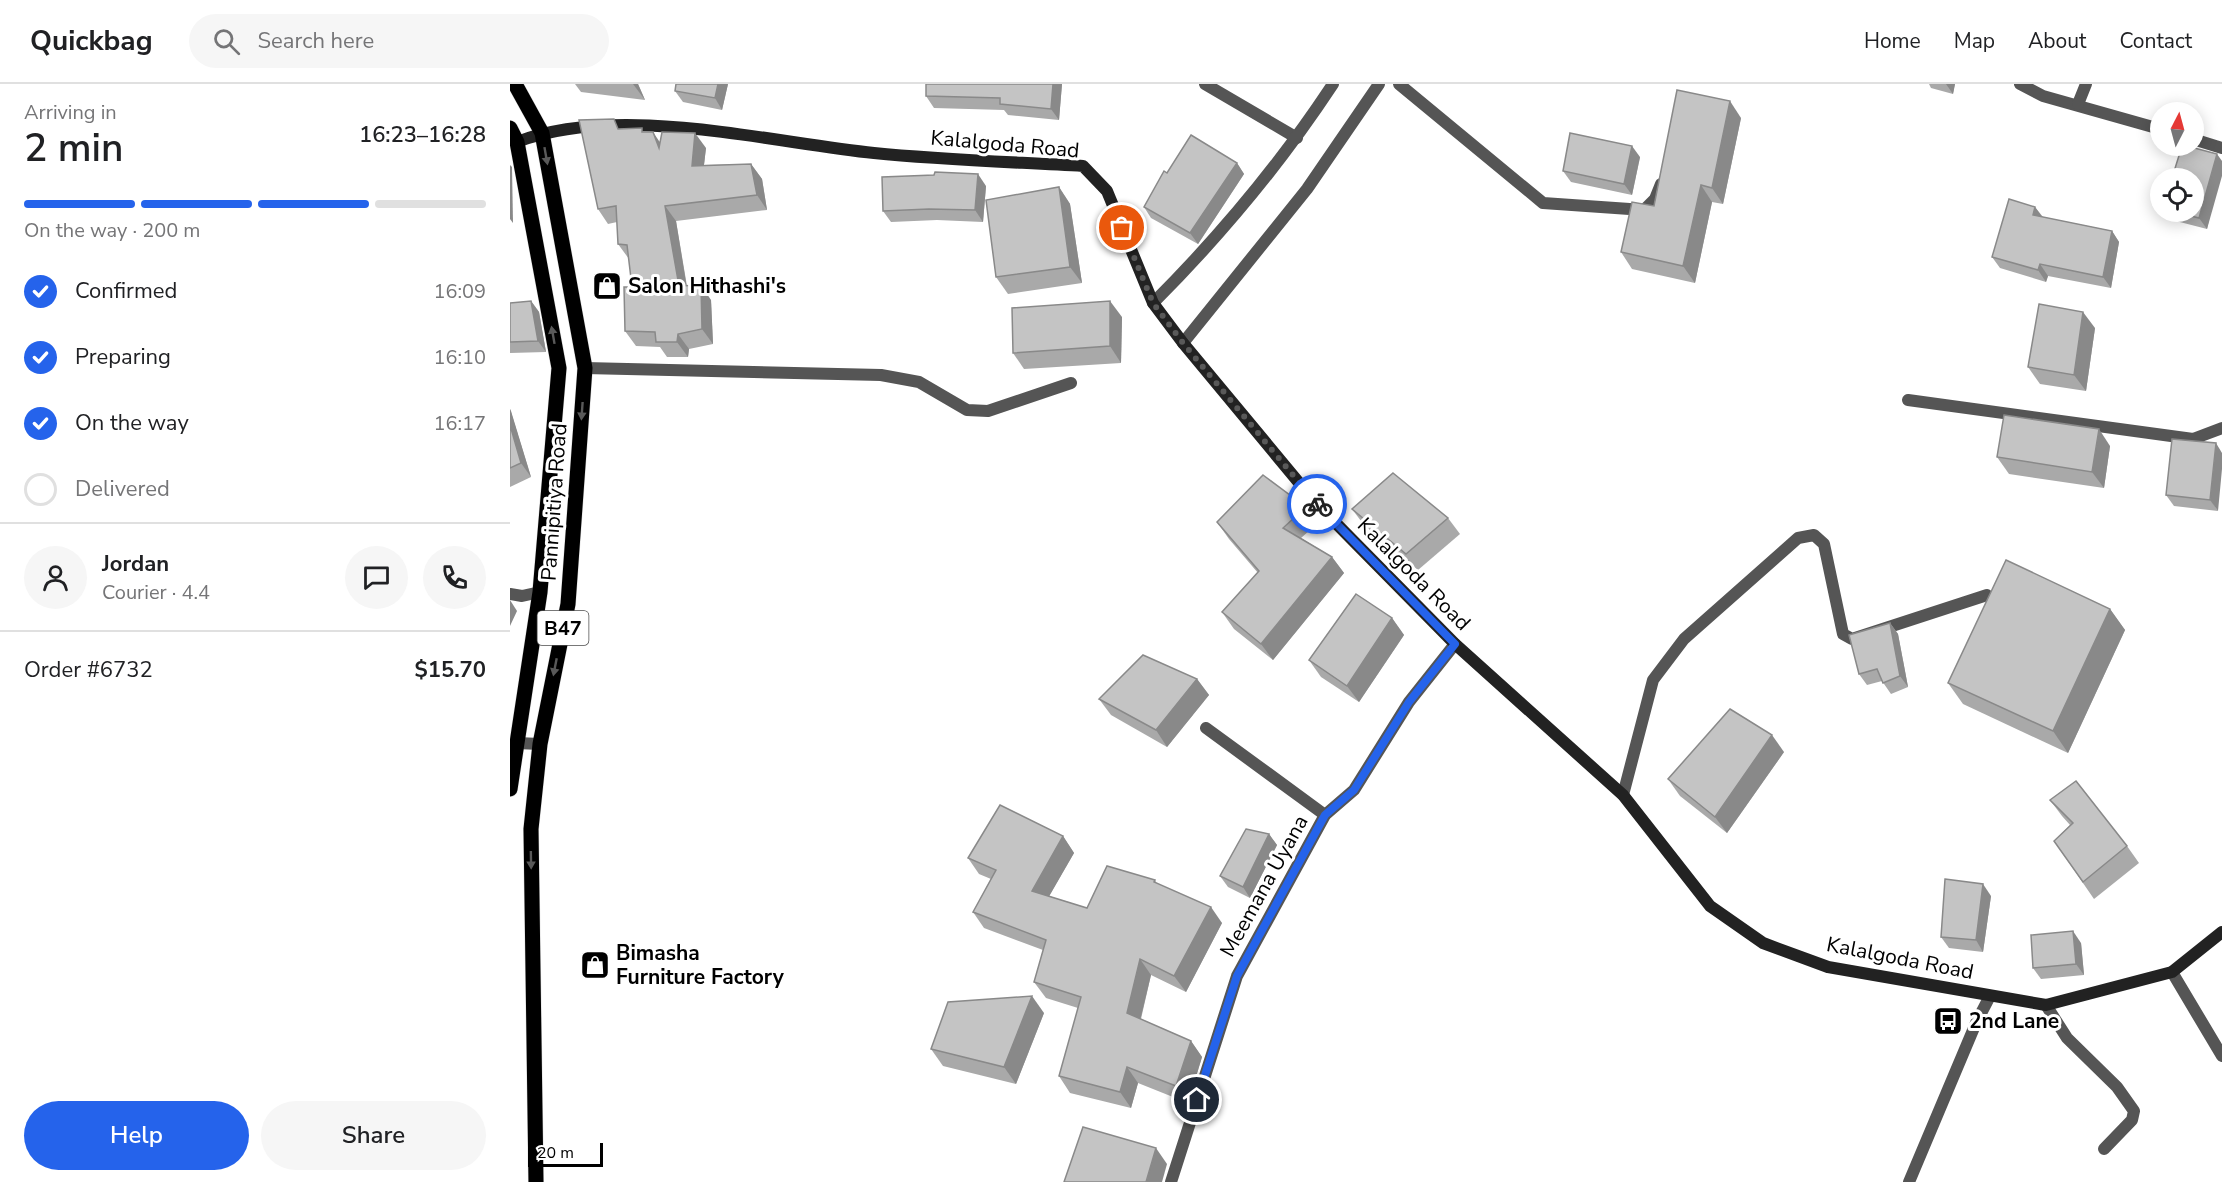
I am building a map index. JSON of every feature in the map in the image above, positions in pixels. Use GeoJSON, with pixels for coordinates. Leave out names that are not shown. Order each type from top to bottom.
{"type":"FeatureCollection","features":[{"type":"Feature","properties":{"kind":"main road","name":"Pannipitiya Road"},"geometry":{"type":"LineString","coordinates":[[515,84],[542,133],[585,368],[568,604],[540,744],[531,829],[536,1182]]}},
{"type":"Feature","properties":{"kind":"main road","name":"Pannipitiya Road"},"geometry":{"type":"LineString","coordinates":[[510,128],[518,142],[559,368],[540,592],[514,745],[510,789]]}},
{"type":"Feature","properties":{"kind":"street"},"geometry":{"type":"LineString","coordinates":[[1205,84],[1297,138]]}},
{"type":"Feature","properties":{"kind":"street"},"geometry":{"type":"LineString","coordinates":[[1153,303],[1201,255],[1297,138],[1333,84]]}},
{"type":"Feature","properties":{"kind":"street"},"geometry":{"type":"LineString","coordinates":[[1183,343],[1307,189],[1379,84]]}},
{"type":"Feature","properties":{"kind":"street"},"geometry":{"type":"LineString","coordinates":[[1399,84],[1543,203],[1644,210],[1656,199],[1665,171]]}},
{"type":"Feature","properties":{"kind":"street"},"geometry":{"type":"LineString","coordinates":[[2020,84],[2043,96],[2150,126]]}},
{"type":"Feature","properties":{"kind":"street"},"geometry":{"type":"LineString","coordinates":[[2078,104],[2086,84]]}},
{"type":"Feature","properties":{"kind":"street","name":"Kalalgoda Road"},"geometry":{"type":"LineString","coordinates":[[518,142],[542,133],[642,124],[875,153],[1083,166],[1107,191],[1153,303],[1183,343],[1315,502],[1455,644],[1623,795],[1710,906],[1763,943],[1828,967],[2046,1005],[2172,972],[2222,932]]}},
{"type":"Feature","properties":{"kind":"street"},"geometry":{"type":"LineString","coordinates":[[2204,142],[2222,148]]}},
{"type":"Feature","properties":{"kind":"street"},"geometry":{"type":"LineString","coordinates":[[585,368],[881,375],[919,382],[967,410],[988,411],[1071,383]]}},
{"type":"Feature","properties":{"kind":"street"},"geometry":{"type":"LineString","coordinates":[[1908,400],[2193,440],[2222,428]]}},
{"type":"Feature","properties":{"kind":"street"},"geometry":{"type":"LineString","coordinates":[[1623,795],[1653,680],[1684,639],[1798,538],[1814,535],[1824,544],[1843,634],[1852,639],[1987,595]]}},
{"type":"Feature","properties":{"kind":"street"},"geometry":{"type":"LineString","coordinates":[[510,594],[522,596],[540,592]]}},
{"type":"Feature","properties":{"kind":"street","name":"Meemana Uyana"},"geometry":{"type":"LineString","coordinates":[[1171,1182],[1237,976],[1325,815],[1354,790],[1409,702],[1455,644]]}},
{"type":"Feature","properties":{"kind":"street"},"geometry":{"type":"LineString","coordinates":[[1206,728],[1325,815]]}},
{"type":"Feature","properties":{"kind":"street"},"geometry":{"type":"LineString","coordinates":[[514,745],[540,744]]}},
{"type":"Feature","properties":{"kind":"street"},"geometry":{"type":"LineString","coordinates":[[2172,972],[2222,1056]]}},
{"type":"Feature","properties":{"kind":"street"},"geometry":{"type":"LineString","coordinates":[[1909,1182],[1989,996]]}},
{"type":"Feature","properties":{"kind":"street"},"geometry":{"type":"LineString","coordinates":[[2046,1005],[2067,1038],[2117,1087],[2134,1111],[2132,1119],[2104,1149]]}},
{"type":"Feature","properties":{"kind":"building"},"geometry":{"type":"Polygon","coordinates":[[[676,84],[718,84],[715,98],[675,91],[676,84]]]}},
{"type":"Feature","properties":{"kind":"building"},"geometry":{"type":"Polygon","coordinates":[[[926,84],[1053,84],[1051,109],[1000,104],[1000,98],[926,96],[926,84]]]}},
{"type":"Feature","properties":{"kind":"building"},"geometry":{"type":"Polygon","coordinates":[[[1677,90],[1730,101],[1712,188],[1701,185],[1683,266],[1621,252],[1632,202],[1654,206],[1677,90]]]}},
{"type":"Feature","properties":{"kind":"building"},"geometry":{"type":"Polygon","coordinates":[[[614,119],[618,129],[642,128],[642,132],[653,132],[659,148],[662,132],[695,133],[692,166],[751,164],[757,195],[665,206],[679,286],[701,285],[702,329],[678,334],[677,342],[656,342],[655,332],[625,331],[624,287],[632,287],[627,245],[618,244],[616,206],[598,209],[579,120],[614,119]]]}},
{"type":"Feature","properties":{"kind":"building"},"geometry":{"type":"Polygon","coordinates":[[[1570,133],[1632,146],[1624,184],[1563,171],[1570,133]]]}},
{"type":"Feature","properties":{"kind":"building"},"geometry":{"type":"Polygon","coordinates":[[[1191,135],[1237,163],[1190,233],[1144,207],[1164,171],[1167,173],[1191,135]]]}},
{"type":"Feature","properties":{"kind":"building"},"geometry":{"type":"Polygon","coordinates":[[[2204,151],[2217,154],[2204,200],[2204,168],[2175,168],[2179,156],[2204,156],[2204,151]]]}},
{"type":"Feature","properties":{"kind":"building"},"geometry":{"type":"Polygon","coordinates":[[[935,172],[978,174],[975,210],[883,211],[882,177],[934,175],[935,172]]]}},
{"type":"Feature","properties":{"kind":"building"},"geometry":{"type":"Polygon","coordinates":[[[1059,187],[1070,267],[996,277],[986,200],[1059,187]]]}},
{"type":"Feature","properties":{"kind":"building"},"geometry":{"type":"Polygon","coordinates":[[[2009,199],[2035,207],[2033,215],[2112,231],[2103,277],[2040,264],[2038,270],[1992,257],[2009,199]]]}},
{"type":"Feature","properties":{"kind":"building"},"geometry":{"type":"Polygon","coordinates":[[[531,301],[538,341],[510,342],[510,303],[531,301]]]}},
{"type":"Feature","properties":{"kind":"building"},"geometry":{"type":"Polygon","coordinates":[[[1110,301],[1110,346],[1013,353],[1012,308],[1110,301]]]}},
{"type":"Feature","properties":{"kind":"building"},"geometry":{"type":"Polygon","coordinates":[[[2039,304],[2083,312],[2074,375],[2028,367],[2039,304]]]}},
{"type":"Feature","properties":{"kind":"building"},"geometry":{"type":"Polygon","coordinates":[[[2004,415],[2099,429],[2092,472],[1997,457],[2004,415]]]}},
{"type":"Feature","properties":{"kind":"building"},"geometry":{"type":"Polygon","coordinates":[[[510,425],[521,463],[510,468],[510,425]]]}},
{"type":"Feature","properties":{"kind":"building"},"geometry":{"type":"Polygon","coordinates":[[[2172,439],[2216,443],[2210,500],[2166,495],[2172,439]]]}},
{"type":"Feature","properties":{"kind":"building"},"geometry":{"type":"Polygon","coordinates":[[[1393,473],[1448,518],[1406,554],[1352,509],[1393,473]]]}},
{"type":"Feature","properties":{"kind":"building"},"geometry":{"type":"Polygon","coordinates":[[[1263,475],[1306,507],[1283,528],[1332,557],[1261,644],[1222,612],[1259,571],[1217,522],[1263,475]]]}},
{"type":"Feature","properties":{"kind":"building"},"geometry":{"type":"Polygon","coordinates":[[[2006,560],[2110,609],[2053,731],[1948,683],[2006,560]]]}},
{"type":"Feature","properties":{"kind":"building"},"geometry":{"type":"Polygon","coordinates":[[[1356,594],[1392,618],[1347,686],[1309,660],[1356,594]]]}},
{"type":"Feature","properties":{"kind":"building"},"geometry":{"type":"Polygon","coordinates":[[[1890,623],[1900,676],[1883,683],[1877,669],[1859,674],[1849,635],[1890,623]]]}},
{"type":"Feature","properties":{"kind":"building"},"geometry":{"type":"Polygon","coordinates":[[[1143,655],[1197,679],[1156,730],[1099,699],[1143,655]]]}},
{"type":"Feature","properties":{"kind":"building"},"geometry":{"type":"Polygon","coordinates":[[[1730,709],[1772,735],[1715,817],[1668,779],[1730,709]]]}},
{"type":"Feature","properties":{"kind":"building"},"geometry":{"type":"Polygon","coordinates":[[[2076,781],[2127,846],[2083,882],[2054,841],[2073,823],[2050,800],[2076,781]]]}},
{"type":"Feature","properties":{"kind":"building"},"geometry":{"type":"Polygon","coordinates":[[[1000,805],[1063,836],[1032,891],[1087,908],[1107,866],[1155,880],[1154,882],[1211,907],[1174,976],[1140,959],[1127,1013],[1191,1041],[1176,1086],[1127,1067],[1120,1092],[1059,1076],[1081,997],[1034,982],[1046,940],[973,912],[996,870],[968,858],[1000,805]]]}},
{"type":"Feature","properties":{"kind":"building"},"geometry":{"type":"Polygon","coordinates":[[[1246,829],[1269,834],[1243,887],[1220,876],[1246,829]]]}},
{"type":"Feature","properties":{"kind":"building"},"geometry":{"type":"Polygon","coordinates":[[[1945,879],[1983,884],[1976,940],[1941,937],[1945,879]]]}},
{"type":"Feature","properties":{"kind":"building"},"geometry":{"type":"Polygon","coordinates":[[[2073,931],[2076,964],[2033,968],[2031,935],[2073,931]]]}},
{"type":"Feature","properties":{"kind":"building"},"geometry":{"type":"Polygon","coordinates":[[[1032,996],[1004,1067],[931,1049],[948,1002],[1032,996]]]}},
{"type":"Feature","properties":{"kind":"building"},"geometry":{"type":"Polygon","coordinates":[[[1083,1127],[1156,1148],[1146,1182],[1064,1182],[1083,1127]]]}},
{"type":"Feature","properties":{"kind":"way so far"},"geometry":{"type":"LineString","coordinates":[[1122,228],[1153,303],[1183,343],[1317,504]]}},
{"type":"Feature","properties":{"kind":"place","name":"Salon Hithashi's"},"geometry":{"type":"Point","coordinates":[607,286]}},
{"type":"Feature","properties":{"kind":"place","name":"Bimasha Furniture Factory"},"geometry":{"type":"Point","coordinates":[595,965]}},
{"type":"Feature","properties":{"kind":"place","name":"2nd Lane"},"geometry":{"type":"Point","coordinates":[1948,1021]}},
{"type":"Feature","properties":{"kind":"route"},"geometry":{"type":"LineString","coordinates":[[1197,1100],[1237,976],[1325,815],[1354,790],[1409,702],[1455,644],[1317,504]]}}]}
